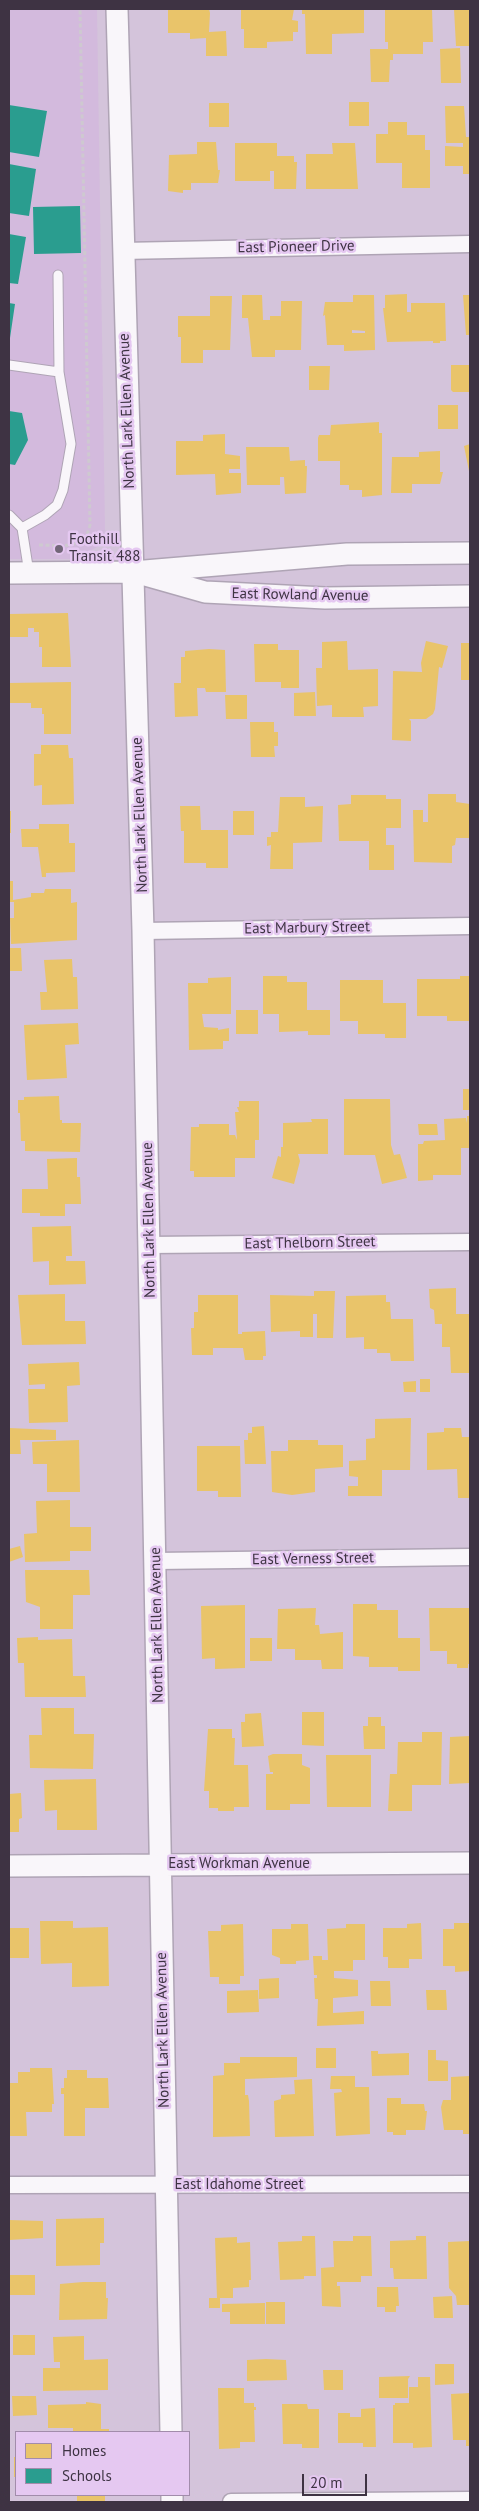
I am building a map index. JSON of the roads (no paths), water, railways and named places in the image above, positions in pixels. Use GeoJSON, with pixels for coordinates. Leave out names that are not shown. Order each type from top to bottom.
{"type":"FeatureCollection","features":[{"type":"Feature","properties":{"kind":"street","name":"North Lark Ellen Avenue"},"geometry":{"type":"LineString","coordinates":[[117,9],[150,1245],[162,1865],[165,2185],[171,2431]]}},
{"type":"Feature","properties":{"kind":"street","name":"East Pioneer Drive"},"geometry":{"type":"LineString","coordinates":[[122,251],[470,244]]}},
{"type":"Feature","properties":{"kind":"street","name":"East Rowland Avenue"},"geometry":{"type":"LineString","coordinates":[[19,573],[133,572],[347,554],[470,553]]}},
{"type":"Feature","properties":{"kind":"street","name":"East Rowland Avenue"},"geometry":{"type":"LineString","coordinates":[[133,572],[205,592],[325,598],[470,596]]}},
{"type":"Feature","properties":{"kind":"street","name":"East Marbury Street"},"geometry":{"type":"LineString","coordinates":[[143,931],[470,926]]}},
{"type":"Feature","properties":{"kind":"street","name":"East Thelborn Street"},"geometry":{"type":"LineString","coordinates":[[150,1245],[470,1242]]}},
{"type":"Feature","properties":{"kind":"street","name":"East Verness Street"},"geometry":{"type":"LineString","coordinates":[[156,1561],[470,1557]]}},
{"type":"Feature","properties":{"kind":"street","name":"East Workman Avenue"},"geometry":{"type":"LineString","coordinates":[[9,1866],[470,1864]]}},
{"type":"Feature","properties":{"kind":"street","name":"East Idahome Street"},"geometry":{"type":"LineString","coordinates":[[9,2184],[470,2184]]}},
{"type":"Feature","properties":{"kind":"street"},"geometry":{"type":"LineString","coordinates":[[231,2502],[470,2500]]}},
{"type":"Feature","properties":{"kind":"lane"},"geometry":{"type":"LineString","coordinates":[[22,528],[56,505],[63,490],[71,444],[59,372],[58,275]]}},
{"type":"Feature","properties":{"kind":"lane"},"geometry":{"type":"LineString","coordinates":[[9,365],[59,372]]}},
{"type":"Feature","properties":{"kind":"lane"},"geometry":{"type":"LineString","coordinates":[[9,515],[22,528],[26,546],[19,573]]}},
{"type":"Feature","properties":{"kind":"place","name":"Foothill Transit 488"},"geometry":{"type":"Point","coordinates":[59,549]}}]}
